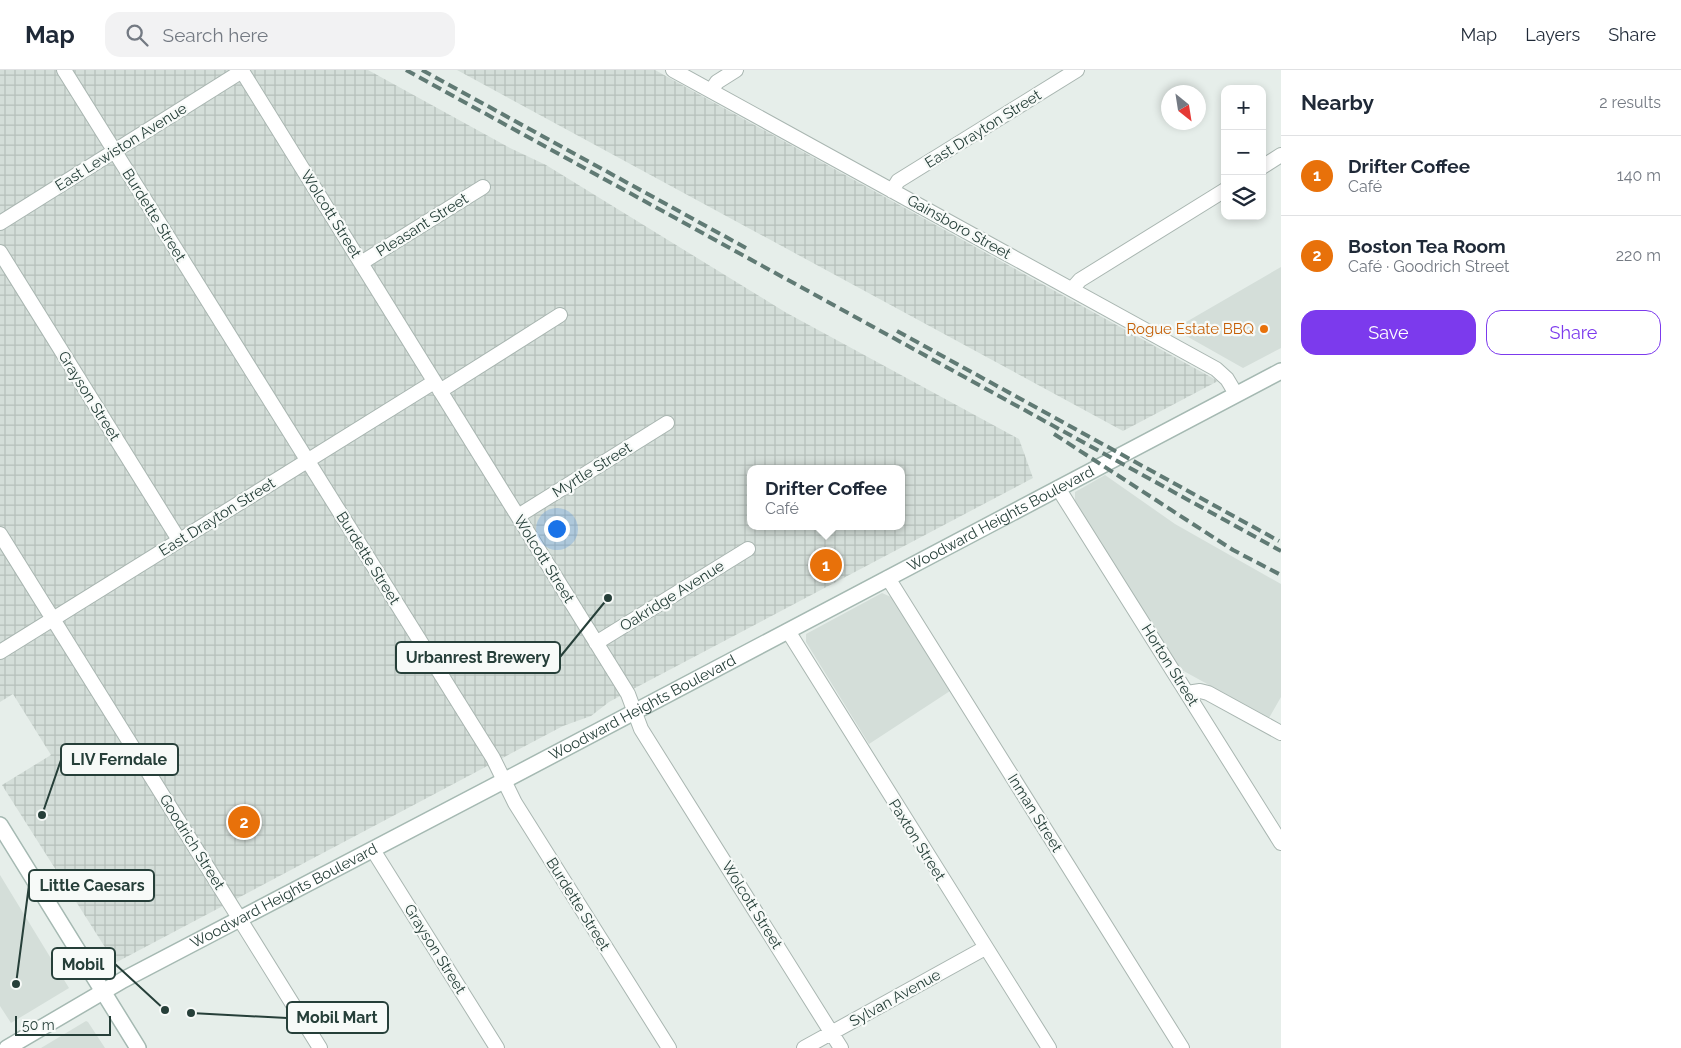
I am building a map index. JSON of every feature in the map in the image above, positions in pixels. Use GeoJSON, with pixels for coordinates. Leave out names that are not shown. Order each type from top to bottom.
{"type":"FeatureCollection","features":[{"type":"Feature","properties":{"kind":"street","name":"Burdette Street"},"geometry":{"type":"LineString","coordinates":[[64,70],[493,758],[515,803],[669,1048]]}},
{"type":"Feature","properties":{"kind":"street","name":"Gainsboro Street"},"geometry":{"type":"LineString","coordinates":[[673,70],[1216,369],[1227,379],[1236,394]]}},
{"type":"Feature","properties":{"kind":"street"},"geometry":{"type":"LineString","coordinates":[[711,91],[717,82],[736,70]]}},
{"type":"Feature","properties":{"kind":"street","name":"East Drayton Street"},"geometry":{"type":"LineString","coordinates":[[892,191],[898,181],[1077,70]]}},
{"type":"Feature","properties":{"kind":"street","name":"East Lewiston Avenue"},"geometry":{"type":"LineString","coordinates":[[0,223],[242,71]]}},
{"type":"Feature","properties":{"kind":"street","name":"Wolcott Street"},"geometry":{"type":"LineString","coordinates":[[242,71],[628,694],[641,729],[841,1048]]}},
{"type":"Feature","properties":{"kind":"street"},"geometry":{"type":"LineString","coordinates":[[1266,164],[1281,155]]}},
{"type":"Feature","properties":{"kind":"street","name":"Pleasant Street"},"geometry":{"type":"LineString","coordinates":[[361,263],[483,187]]}},
{"type":"Feature","properties":{"kind":"street"},"geometry":{"type":"LineString","coordinates":[[1072,290],[1080,280],[1221,192]]}},
{"type":"Feature","properties":{"kind":"street","name":"Grayson Street"},"geometry":{"type":"LineString","coordinates":[[0,252],[179,540]]}},
{"type":"Feature","properties":{"kind":"street","name":"East Drayton Street"},"geometry":{"type":"LineString","coordinates":[[0,652],[308,461],[560,314]]}},
{"type":"Feature","properties":{"kind":"street","name":"Woodward Heights Boulevard"},"geometry":{"type":"LineString","coordinates":[[7,1048],[104,991],[1281,370]]}},
{"type":"Feature","properties":{"kind":"street","name":"Myrtle Street"},"geometry":{"type":"LineString","coordinates":[[518,516],[667,423]]}},
{"type":"Feature","properties":{"kind":"street","name":"Horton Street"},"geometry":{"type":"LineString","coordinates":[[1058,488],[1281,843]]}},
{"type":"Feature","properties":{"kind":"street","name":"Goodrich Street"},"geometry":{"type":"LineString","coordinates":[[0,534],[320,1048]]}},
{"type":"Feature","properties":{"kind":"street","name":"Oakridge Avenue"},"geometry":{"type":"LineString","coordinates":[[596,643],[748,549]]}},
{"type":"Feature","properties":{"kind":"street","name":"Inman Street"},"geometry":{"type":"LineString","coordinates":[[888,578],[1182,1048]]}},
{"type":"Feature","properties":{"kind":"street","name":"Paxton Street"},"geometry":{"type":"LineString","coordinates":[[788,631],[1049,1048]]}},
{"type":"Feature","properties":{"kind":"street"},"geometry":{"type":"LineString","coordinates":[[1187,693],[1200,691],[1208,693],[1281,733]]}},
{"type":"Feature","properties":{"kind":"street"},"geometry":{"type":"LineString","coordinates":[[0,825],[138,1048]]}},
{"type":"Feature","properties":{"kind":"street","name":"Grayson Street"},"geometry":{"type":"LineString","coordinates":[[373,850],[497,1048]]}},
{"type":"Feature","properties":{"kind":"street","name":"Sylvan Avenue"},"geometry":{"type":"LineString","coordinates":[[804,1048],[986,948]]}},
{"type":"Feature","properties":{"kind":"shaded area"},"geometry":{"type":"Polygon","coordinates":[[[0,70],[368,70],[510,148],[546,165],[785,312],[1019,439],[1033,478],[609,702],[591,716],[563,726],[115,963],[2,785],[51,755],[13,694],[0,702],[0,70]]]}},
{"type":"Feature","properties":{"kind":"shaded area"},"geometry":{"type":"Polygon","coordinates":[[[457,70],[655,70],[1218,381],[1123,431],[457,70]]]}},
{"type":"Feature","properties":{"kind":"shaded area"},"geometry":{"type":"Polygon","coordinates":[[[1281,267],[1281,348],[1243,368],[1174,329],[1281,267]]]}},
{"type":"Feature","properties":{"kind":"shaded area"},"geometry":{"type":"Polygon","coordinates":[[[1105,475],[1175,524],[1281,584],[1281,697],[1269,718],[1180,669],[1075,501],[1075,492],[1105,475]]]}},
{"type":"Feature","properties":{"kind":"shaded area"},"geometry":{"type":"Polygon","coordinates":[[[882,593],[891,597],[900,607],[950,691],[869,744],[806,642],[806,634],[882,593]]]}},
{"type":"Feature","properties":{"kind":"shaded area"},"geometry":{"type":"Polygon","coordinates":[[[0,875],[69,988],[11,1023],[0,1006],[0,875]]]}},
{"type":"Feature","properties":{"kind":"shaded area"},"geometry":{"type":"Polygon","coordinates":[[[86,1021],[105,1048],[41,1048],[86,1021]]]}},
{"type":"Feature","properties":{"kind":"railway"},"geometry":{"type":"LineString","coordinates":[[406,70],[1281,551]]}},
{"type":"Feature","properties":{"kind":"railway"},"geometry":{"type":"LineString","coordinates":[[422,70],[746,248]]}},
{"type":"Feature","properties":{"kind":"railway"},"geometry":{"type":"LineString","coordinates":[[897,331],[1279,541]]}},
{"type":"Feature","properties":{"kind":"railway"},"geometry":{"type":"LineString","coordinates":[[1054,434],[1233,550],[1281,575]]}},
{"type":"Feature","properties":{"kind":"place","name":"Rogue Estate BBQ"},"geometry":{"type":"Point","coordinates":[1264,329]}},
{"type":"Feature","properties":{"kind":"place","name":"Drifter Coffee"},"geometry":{"type":"Point","coordinates":[826,565]}},
{"type":"Feature","properties":{"kind":"place","name":"Urbanrest Brewery"},"geometry":{"type":"Point","coordinates":[608,598]}},
{"type":"Feature","properties":{"kind":"place","name":"LIV Ferndale"},"geometry":{"type":"Point","coordinates":[42,815]}},
{"type":"Feature","properties":{"kind":"place","name":"Boston Tea Room"},"geometry":{"type":"Point","coordinates":[244,822]}},
{"type":"Feature","properties":{"kind":"place","name":"Little Caesars"},"geometry":{"type":"Point","coordinates":[16,984]}},
{"type":"Feature","properties":{"kind":"place","name":"Mobil"},"geometry":{"type":"Point","coordinates":[165,1010]}},
{"type":"Feature","properties":{"kind":"place","name":"Mobil Mart"},"geometry":{"type":"Point","coordinates":[191,1013]}}]}
